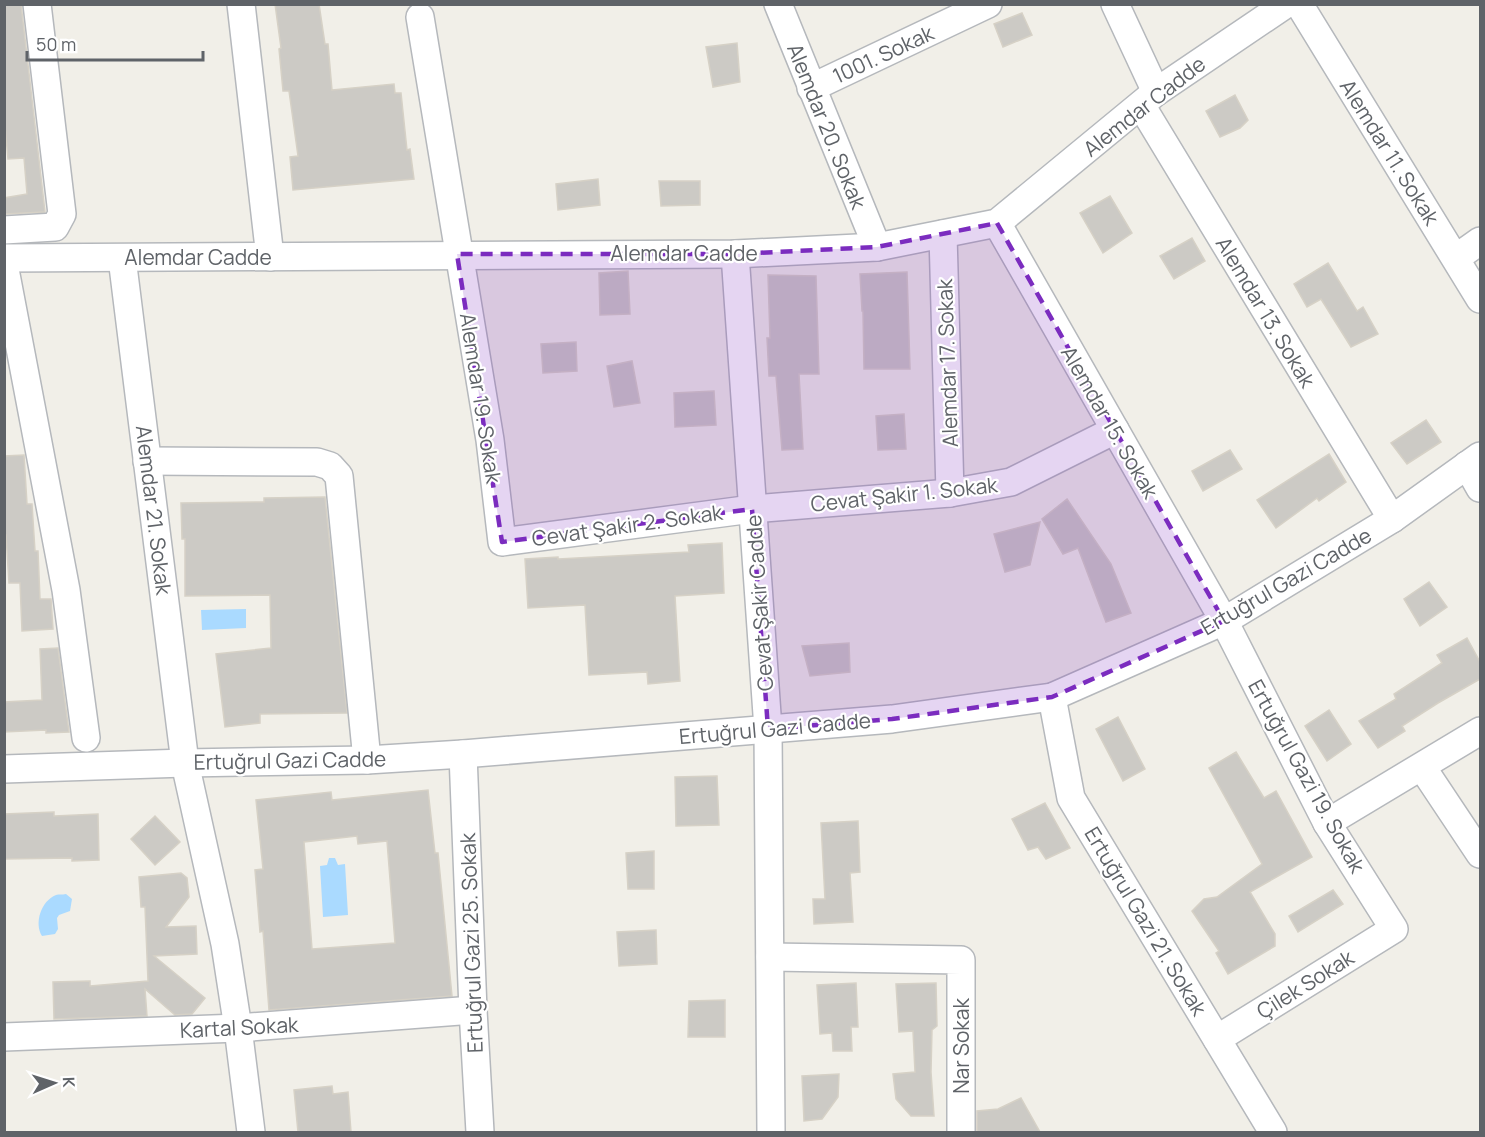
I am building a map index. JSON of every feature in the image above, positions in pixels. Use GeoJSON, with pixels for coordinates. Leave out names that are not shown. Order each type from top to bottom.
{"type":"FeatureCollection","features":[{"type":"Feature","properties":{"kind":"street"},"geometry":{"type":"LineString","coordinates":[[4,230],[55,227],[62,214],[37,4]]}},
{"type":"Feature","properties":{"kind":"street"},"geometry":{"type":"LineString","coordinates":[[241,4],[270,257]]}},
{"type":"Feature","properties":{"kind":"street","name":"Alemdar 20. Sokak"},"geometry":{"type":"LineString","coordinates":[[778,4],[877,247]]}},
{"type":"Feature","properties":{"kind":"street","name":"1001. Sokak"},"geometry":{"type":"LineString","coordinates":[[811,88],[988,4]]}},
{"type":"Feature","properties":{"kind":"street","name":"Alemdar 13. Sokak"},"geometry":{"type":"LineString","coordinates":[[1115,4],[1148,98],[1392,519]]}},
{"type":"Feature","properties":{"kind":"street","name":"Alemdar Cadde"},"geometry":{"type":"LineString","coordinates":[[4,258],[735,254],[877,247],[943,234],[997,223],[1253,14],[1286,4]]}},
{"type":"Feature","properties":{"kind":"street","name":"Alemdar 11. Sokak"},"geometry":{"type":"LineString","coordinates":[[1299,4],[1480,299]]}},
{"type":"Feature","properties":{"kind":"street","name":"Alemdar 19. Sokak"},"geometry":{"type":"LineString","coordinates":[[420,17],[457,254],[490,440],[502,542]]}},
{"type":"Feature","properties":{"kind":"street","name":"Alemdar 15. Sokak"},"geometry":{"type":"LineString","coordinates":[[997,223],[1224,621]]}},
{"type":"Feature","properties":{"kind":"street","name":"Alemdar 17. Sokak"},"geometry":{"type":"LineString","coordinates":[[943,234],[950,493]]}},
{"type":"Feature","properties":{"kind":"street"},"geometry":{"type":"LineString","coordinates":[[1456,258],[1480,241]]}},
{"type":"Feature","properties":{"kind":"street","name":"Cevat Şakir Cadde"},"geometry":{"type":"LineString","coordinates":[[735,254],[768,729],[771,1132]]}},
{"type":"Feature","properties":{"kind":"street","name":"Alemdar 21. Sokak"},"geometry":{"type":"LineString","coordinates":[[122,258],[185,763],[225,944],[251,1132]]}},
{"type":"Feature","properties":{"kind":"street"},"geometry":{"type":"LineString","coordinates":[[4,264],[66,590],[86,738]]}},
{"type":"Feature","properties":{"kind":"street","name":"Cevat Şakir 1. Sokak"},"geometry":{"type":"LineString","coordinates":[[752,509],[950,493],[1011,482],[1115,430]]}},
{"type":"Feature","properties":{"kind":"street"},"geometry":{"type":"LineString","coordinates":[[1474,460],[1480,488]]}},
{"type":"Feature","properties":{"kind":"street","name":"Ertuğrul Gazi Cadde"},"geometry":{"type":"LineString","coordinates":[[4,769],[367,760],[463,754],[892,719],[1052,697],[1224,621],[1392,519],[1474,460]]}},
{"type":"Feature","properties":{"kind":"street"},"geometry":{"type":"LineString","coordinates":[[147,461],[317,462],[330,466],[339,476],[367,760]]}},
{"type":"Feature","properties":{"kind":"street","name":"Cevat Şakir 2. Sokak"},"geometry":{"type":"LineString","coordinates":[[502,542],[752,509]]}},
{"type":"Feature","properties":{"kind":"street","name":"Ertuğrul Gazi 19. Sokak"},"geometry":{"type":"LineString","coordinates":[[1224,621],[1327,822],[1394,929]]}},
{"type":"Feature","properties":{"kind":"street","name":"Ertuğrul Gazi 21. Sokak"},"geometry":{"type":"LineString","coordinates":[[1052,697],[1071,798],[1273,1132]]}},
{"type":"Feature","properties":{"kind":"street"},"geometry":{"type":"LineString","coordinates":[[1327,822],[1480,731]]}},
{"type":"Feature","properties":{"kind":"street","name":"Ertuğrul Gazi 25. Sokak"},"geometry":{"type":"LineString","coordinates":[[463,754],[480,1132]]}},
{"type":"Feature","properties":{"kind":"street"},"geometry":{"type":"LineString","coordinates":[[1422,766],[1480,854]]}},
{"type":"Feature","properties":{"kind":"street","name":"Çilek Sokak"},"geometry":{"type":"LineString","coordinates":[[1217,1039],[1394,929]]}},
{"type":"Feature","properties":{"kind":"street","name":"Nar Sokak"},"geometry":{"type":"LineString","coordinates":[[770,957],[961,960],[961,1132]]}},
{"type":"Feature","properties":{"kind":"street","name":"Kartal Sokak"},"geometry":{"type":"LineString","coordinates":[[4,1037],[238,1028],[473,1010]]}},
{"type":"Feature","properties":{"kind":"highlighted area"},"geometry":{"type":"Polygon","coordinates":[[[997,223],[1224,621],[1052,697],[892,719],[768,729],[752,509],[502,542],[457,254],[735,254],[877,247],[997,223]]]}},
{"type":"Feature","properties":{"kind":"water"},"geometry":{"type":"Polygon","coordinates":[[[246,609],[246,628],[202,630],[201,610],[246,609]]]}},
{"type":"Feature","properties":{"kind":"water"},"geometry":{"type":"Polygon","coordinates":[[[329,858],[335,858],[338,865],[345,864],[348,915],[323,917],[320,866],[327,865],[329,858]]]}},
{"type":"Feature","properties":{"kind":"water"},"geometry":{"type":"Polygon","coordinates":[[[66,894],[72,899],[70,911],[57,918],[58,929],[55,934],[42,936],[39,919],[43,907],[56,895],[66,894]]]}},
{"type":"Feature","properties":{"kind":"building"},"geometry":{"type":"Polygon","coordinates":[[[4,4],[21,4],[45,212],[4,214],[4,198],[27,194],[24,158],[8,159],[4,115],[4,4]]]}},
{"type":"Feature","properties":{"kind":"building"},"geometry":{"type":"Polygon","coordinates":[[[275,4],[319,4],[325,44],[328,44],[332,90],[394,84],[395,93],[401,93],[407,150],[410,149],[414,179],[293,190],[290,157],[298,156],[289,91],[283,91],[279,49],[281,48],[275,4]]]}},
{"type":"Feature","properties":{"kind":"building"},"geometry":{"type":"Polygon","coordinates":[[[1022,13],[1032,35],[1003,47],[994,24],[1022,13]]]}},
{"type":"Feature","properties":{"kind":"building"},"geometry":{"type":"Polygon","coordinates":[[[737,43],[740,82],[713,87],[706,47],[737,43]]]}},
{"type":"Feature","properties":{"kind":"building"},"geometry":{"type":"Polygon","coordinates":[[[1235,95],[1248,120],[1240,128],[1220,137],[1206,111],[1235,95]]]}},
{"type":"Feature","properties":{"kind":"building"},"geometry":{"type":"Polygon","coordinates":[[[598,179],[600,205],[558,210],[556,184],[598,179]]]}},
{"type":"Feature","properties":{"kind":"building"},"geometry":{"type":"Polygon","coordinates":[[[659,181],[700,181],[700,205],[661,206],[659,181]]]}},
{"type":"Feature","properties":{"kind":"building"},"geometry":{"type":"Polygon","coordinates":[[[1110,196],[1132,233],[1103,253],[1080,213],[1110,196]]]}},
{"type":"Feature","properties":{"kind":"building"},"geometry":{"type":"Polygon","coordinates":[[[1192,238],[1205,261],[1174,279],[1160,256],[1192,238]]]}},
{"type":"Feature","properties":{"kind":"building"},"geometry":{"type":"Polygon","coordinates":[[[1328,263],[1357,311],[1363,307],[1378,334],[1351,347],[1321,299],[1307,307],[1294,284],[1328,263]]]}},
{"type":"Feature","properties":{"kind":"building"},"geometry":{"type":"Polygon","coordinates":[[[628,271],[630,314],[600,315],[599,273],[628,271]]]}},
{"type":"Feature","properties":{"kind":"building"},"geometry":{"type":"Polygon","coordinates":[[[907,272],[910,369],[864,369],[860,274],[907,272]]]}},
{"type":"Feature","properties":{"kind":"building"},"geometry":{"type":"Polygon","coordinates":[[[768,275],[816,276],[819,374],[799,374],[803,449],[782,450],[776,376],[769,376],[768,275]]]}},
{"type":"Feature","properties":{"kind":"building"},"geometry":{"type":"Polygon","coordinates":[[[576,342],[577,371],[543,373],[541,344],[576,342]]]}},
{"type":"Feature","properties":{"kind":"building"},"geometry":{"type":"Polygon","coordinates":[[[632,361],[640,403],[614,407],[607,366],[632,361]]]}},
{"type":"Feature","properties":{"kind":"building"},"geometry":{"type":"Polygon","coordinates":[[[714,391],[716,425],[675,427],[674,393],[714,391]]]}},
{"type":"Feature","properties":{"kind":"building"},"geometry":{"type":"Polygon","coordinates":[[[904,414],[906,449],[878,450],[876,416],[904,414]]]}},
{"type":"Feature","properties":{"kind":"building"},"geometry":{"type":"Polygon","coordinates":[[[1426,420],[1441,442],[1407,464],[1391,443],[1426,420]]]}},
{"type":"Feature","properties":{"kind":"building"},"geometry":{"type":"Polygon","coordinates":[[[1230,450],[1242,469],[1203,491],[1192,471],[1230,450]]]}},
{"type":"Feature","properties":{"kind":"building"},"geometry":{"type":"Polygon","coordinates":[[[1329,454],[1346,482],[1319,501],[1317,498],[1276,528],[1257,500],[1329,454]]]}},
{"type":"Feature","properties":{"kind":"building"},"geometry":{"type":"Polygon","coordinates":[[[24,455],[27,504],[32,504],[35,551],[38,551],[40,599],[51,599],[53,629],[22,631],[20,583],[9,583],[6,535],[4,535],[4,456],[24,455]]]}},
{"type":"Feature","properties":{"kind":"building"},"geometry":{"type":"Polygon","coordinates":[[[325,497],[347,713],[260,714],[260,723],[225,727],[216,654],[271,648],[270,595],[185,596],[185,539],[182,539],[181,503],[264,502],[264,498],[325,497]]]}},
{"type":"Feature","properties":{"kind":"building"},"geometry":{"type":"Polygon","coordinates":[[[1067,499],[1111,564],[1131,613],[1106,622],[1078,548],[1063,554],[1042,519],[1067,499]]]}},
{"type":"Feature","properties":{"kind":"building"},"geometry":{"type":"Polygon","coordinates":[[[1040,522],[1030,565],[1005,572],[994,534],[1040,522]]]}},
{"type":"Feature","properties":{"kind":"building"},"geometry":{"type":"Polygon","coordinates":[[[722,543],[724,593],[675,596],[680,681],[648,684],[647,672],[589,675],[585,605],[528,608],[525,559],[689,552],[688,545],[722,543]]]}},
{"type":"Feature","properties":{"kind":"building"},"geometry":{"type":"Polygon","coordinates":[[[1429,582],[1447,607],[1420,626],[1404,599],[1429,582]]]}},
{"type":"Feature","properties":{"kind":"building"},"geometry":{"type":"Polygon","coordinates":[[[1467,638],[1480,662],[1480,679],[1402,726],[1405,731],[1378,748],[1359,721],[1396,699],[1394,694],[1442,663],[1437,655],[1467,638]]]}},
{"type":"Feature","properties":{"kind":"building"},"geometry":{"type":"Polygon","coordinates":[[[849,643],[850,672],[810,676],[802,646],[849,643]]]}},
{"type":"Feature","properties":{"kind":"building"},"geometry":{"type":"Polygon","coordinates":[[[58,648],[69,732],[46,733],[46,730],[4,732],[4,702],[42,700],[40,649],[58,648]]]}},
{"type":"Feature","properties":{"kind":"building"},"geometry":{"type":"Polygon","coordinates":[[[1329,710],[1351,744],[1327,761],[1305,726],[1329,710]]]}},
{"type":"Feature","properties":{"kind":"building"},"geometry":{"type":"Polygon","coordinates":[[[1118,717],[1145,769],[1123,781],[1096,729],[1118,717]]]}},
{"type":"Feature","properties":{"kind":"building"},"geometry":{"type":"Polygon","coordinates":[[[1236,752],[1264,798],[1276,791],[1312,857],[1250,892],[1275,934],[1275,946],[1228,974],[1216,953],[1219,951],[1192,911],[1204,899],[1217,897],[1262,864],[1209,768],[1236,752]]]}},
{"type":"Feature","properties":{"kind":"building"},"geometry":{"type":"Polygon","coordinates":[[[717,776],[719,825],[676,826],[675,777],[717,776]]]}},
{"type":"Feature","properties":{"kind":"building"},"geometry":{"type":"Polygon","coordinates":[[[428,790],[435,853],[438,853],[452,996],[269,1010],[263,931],[260,932],[255,870],[263,869],[256,800],[331,792],[332,800],[428,790]],[[357,836],[304,842],[312,949],[395,943],[387,841],[358,844],[357,836]]]}},
{"type":"Feature","properties":{"kind":"building"},"geometry":{"type":"Polygon","coordinates":[[[1045,803],[1070,848],[1046,859],[1038,847],[1028,850],[1012,819],[1045,803]]]}},
{"type":"Feature","properties":{"kind":"building"},"geometry":{"type":"Polygon","coordinates":[[[54,812],[54,816],[98,814],[99,860],[4,859],[4,814],[54,812]]]}},
{"type":"Feature","properties":{"kind":"building"},"geometry":{"type":"Polygon","coordinates":[[[155,816],[180,842],[155,865],[131,839],[155,816]]]}},
{"type":"Feature","properties":{"kind":"building"},"geometry":{"type":"Polygon","coordinates":[[[858,821],[860,872],[850,873],[853,922],[814,924],[813,899],[825,899],[821,823],[858,821]]]}},
{"type":"Feature","properties":{"kind":"building"},"geometry":{"type":"Polygon","coordinates":[[[654,851],[654,889],[628,889],[626,853],[654,851]]]}},
{"type":"Feature","properties":{"kind":"building"},"geometry":{"type":"Polygon","coordinates":[[[181,873],[187,878],[189,897],[166,927],[196,926],[197,954],[154,956],[205,998],[192,1014],[175,1015],[145,989],[147,1016],[54,1019],[53,982],[90,981],[90,986],[148,981],[145,907],[141,907],[139,877],[181,873]]]}},
{"type":"Feature","properties":{"kind":"building"},"geometry":{"type":"Polygon","coordinates":[[[1333,890],[1343,904],[1298,932],[1289,916],[1333,890]]]}},
{"type":"Feature","properties":{"kind":"building"},"geometry":{"type":"Polygon","coordinates":[[[656,930],[657,964],[619,966],[617,932],[656,930]]]}},
{"type":"Feature","properties":{"kind":"building"},"geometry":{"type":"Polygon","coordinates":[[[856,983],[858,1027],[851,1027],[852,1051],[833,1051],[832,1033],[820,1034],[817,985],[856,983]]]}},
{"type":"Feature","properties":{"kind":"building"},"geometry":{"type":"Polygon","coordinates":[[[936,983],[937,1026],[932,1030],[931,1072],[934,1116],[911,1116],[896,1099],[893,1074],[915,1072],[913,1031],[899,1032],[896,984],[936,983]]]}},
{"type":"Feature","properties":{"kind":"building"},"geometry":{"type":"Polygon","coordinates":[[[725,1000],[725,1037],[688,1037],[689,1001],[725,1000]]]}},
{"type":"Feature","properties":{"kind":"building"},"geometry":{"type":"Polygon","coordinates":[[[839,1074],[838,1097],[822,1119],[804,1121],[802,1076],[839,1074]]]}},
{"type":"Feature","properties":{"kind":"building"},"geometry":{"type":"Polygon","coordinates":[[[332,1086],[333,1094],[348,1092],[351,1132],[298,1132],[294,1090],[332,1086]]]}},
{"type":"Feature","properties":{"kind":"building"},"geometry":{"type":"Polygon","coordinates":[[[1021,1098],[1040,1132],[977,1132],[977,1111],[998,1109],[1021,1098]]]}}]}
